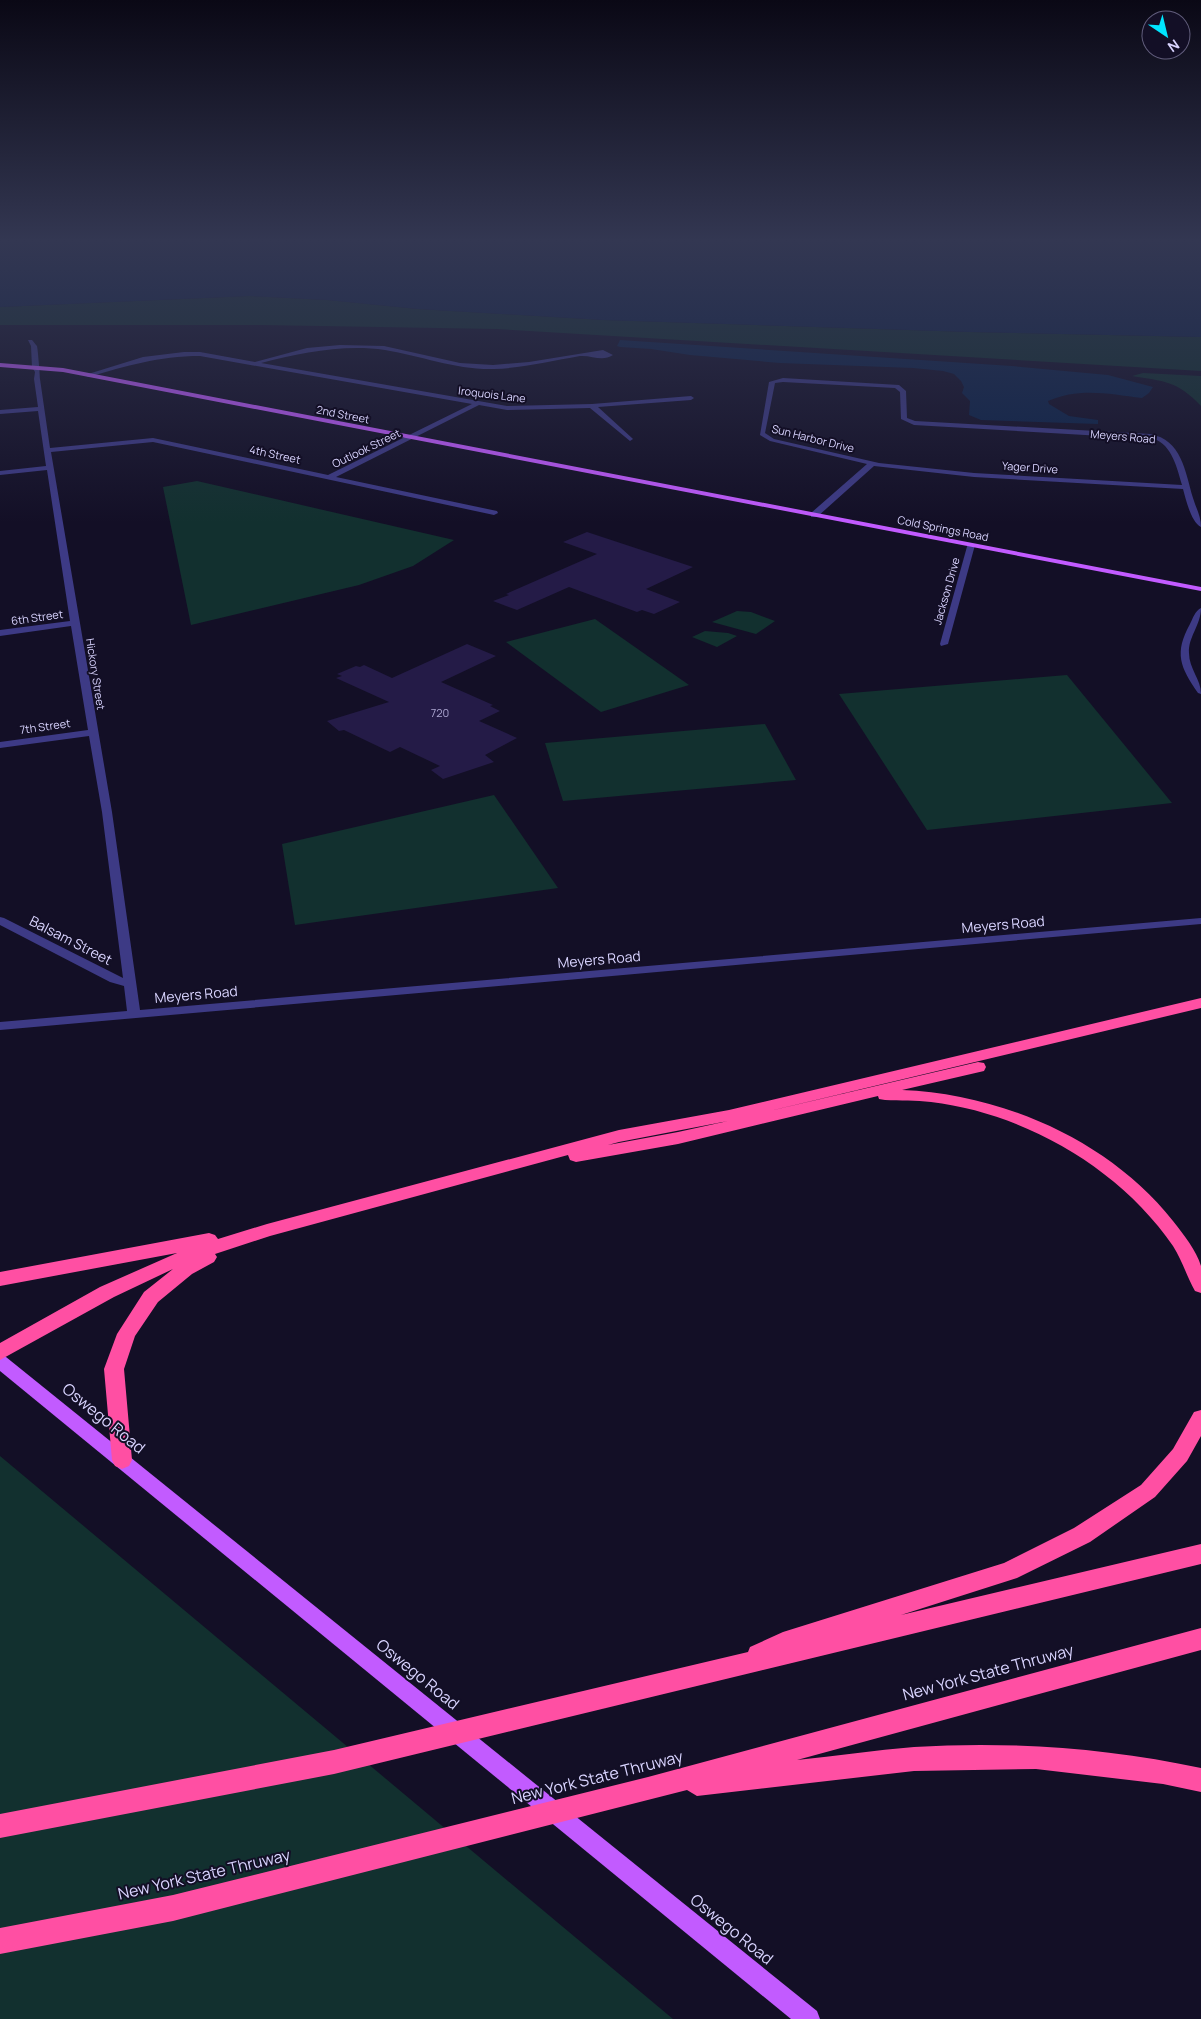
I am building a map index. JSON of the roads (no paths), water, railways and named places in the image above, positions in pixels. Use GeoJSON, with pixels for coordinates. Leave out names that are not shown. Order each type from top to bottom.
{"type":"FeatureCollection","features":[{"type":"Feature","properties":{"kind":"highway"},"geometry":{"type":"LineString","coordinates":[[0,1352],[107,1292],[181,1258],[267,1230],[619,1136],[729,1115],[1201,1004]]}},
{"type":"Feature","properties":{"kind":"highway"},"geometry":{"type":"LineString","coordinates":[[498,1168],[640,1145],[851,1098],[1201,1013]]}},
{"type":"Feature","properties":{"kind":"highway"},"geometry":{"type":"LineString","coordinates":[[851,1098],[894,1095],[936,1098],[990,1109],[1040,1127],[1078,1146],[1114,1172],[1149,1203],[1178,1238],[1198,1276],[1201,1286]]}},
{"type":"Feature","properties":{"kind":"highway"},"geometry":{"type":"LineString","coordinates":[[0,1279],[267,1230]]}},
{"type":"Feature","properties":{"kind":"highway"},"geometry":{"type":"LineString","coordinates":[[122,1460],[114,1369],[126,1334],[151,1297],[186,1269],[267,1230]]}},
{"type":"Feature","properties":{"kind":"highway"},"geometry":{"type":"LineString","coordinates":[[730,1668],[783,1643],[1009,1571],[1082,1535],[1148,1490],[1180,1455],[1201,1418]]}},
{"type":"Feature","properties":{"kind":"highway"},"geometry":{"type":"LineString","coordinates":[[0,1826],[334,1762],[1201,1554]]}},
{"type":"Feature","properties":{"kind":"highway","name":"New York State Thruway"},"geometry":{"type":"LineString","coordinates":[[0,1940],[174,1908],[648,1789],[1201,1639]]}},
{"type":"Feature","properties":{"kind":"highway"},"geometry":{"type":"LineString","coordinates":[[648,1789],[914,1759],[1036,1757],[1163,1772],[1201,1780]]}},
{"type":"Feature","properties":{"kind":"main road","name":"2nd Street"},"geometry":{"type":"LineString","coordinates":[[0,365],[35,367],[88,375],[681,490]]}},
{"type":"Feature","properties":{"kind":"main road","name":"Cold Springs Road"},"geometry":{"type":"LineString","coordinates":[[681,490],[1201,589]]}},
{"type":"Feature","properties":{"kind":"main road","name":"Oswego Road"},"geometry":{"type":"LineString","coordinates":[[0,1362],[809,2019]]}},
{"type":"Feature","properties":{"kind":"street","name":"Hickory Street"},"geometry":{"type":"LineString","coordinates":[[30,341],[34,346],[41,409],[107,812],[134,1014]]}},
{"type":"Feature","properties":{"kind":"street"},"geometry":{"type":"LineString","coordinates":[[256,363],[307,350],[340,347],[384,348],[473,366],[529,364],[583,354]]}},
{"type":"Feature","properties":{"kind":"street","name":"Iroquois Lane"},"geometry":{"type":"LineString","coordinates":[[88,375],[140,358],[200,354],[476,404],[520,408],[592,406],[690,398]]}},
{"type":"Feature","properties":{"kind":"street","name":"Sun Harbor Drive"},"geometry":{"type":"LineString","coordinates":[[872,464],[765,438],[762,434],[772,382],[783,380],[897,386],[903,391],[904,418],[914,423],[1078,432]]}},
{"type":"Feature","properties":{"kind":"street","name":"Outlook Street"},"geometry":{"type":"LineString","coordinates":[[330,477],[476,404]]}},
{"type":"Feature","properties":{"kind":"street"},"geometry":{"type":"LineString","coordinates":[[592,406],[630,438]]}},
{"type":"Feature","properties":{"kind":"street"},"geometry":{"type":"LineString","coordinates":[[0,412],[41,409]]}},
{"type":"Feature","properties":{"kind":"street","name":"Meyers Road"},"geometry":{"type":"LineString","coordinates":[[1078,432],[1160,438],[1170,448],[1181,469],[1200,521]]}},
{"type":"Feature","properties":{"kind":"street","name":"4th Street"},"geometry":{"type":"LineString","coordinates":[[49,450],[153,440],[494,513]]}},
{"type":"Feature","properties":{"kind":"street","name":"Sun Harbor Drive"},"geometry":{"type":"LineString","coordinates":[[814,515],[872,464]]}},
{"type":"Feature","properties":{"kind":"street","name":"Yager Drive"},"geometry":{"type":"LineString","coordinates":[[872,464],[974,474],[1186,487]]}},
{"type":"Feature","properties":{"kind":"street"},"geometry":{"type":"LineString","coordinates":[[0,473],[51,468]]}},
{"type":"Feature","properties":{"kind":"street","name":"Jackson Drive"},"geometry":{"type":"LineString","coordinates":[[944,644],[971,545]]}},
{"type":"Feature","properties":{"kind":"street"},"geometry":{"type":"LineString","coordinates":[[1201,611],[1187,636],[1183,656],[1189,674],[1201,691]]}},
{"type":"Feature","properties":{"kind":"street","name":"6th Street"},"geometry":{"type":"LineString","coordinates":[[0,633],[76,623]]}},
{"type":"Feature","properties":{"kind":"street","name":"7th Street"},"geometry":{"type":"LineString","coordinates":[[0,745],[94,732]]}},
{"type":"Feature","properties":{"kind":"street","name":"Balsam Street"},"geometry":{"type":"LineString","coordinates":[[0,920],[114,979],[130,984]]}},
{"type":"Feature","properties":{"kind":"street","name":"Meyers Road"},"geometry":{"type":"LineString","coordinates":[[0,1026],[1201,921]]}},
{"type":"Feature","properties":{"kind":"water"},"geometry":{"type":"Polygon","coordinates":[[[1073,334],[1201,334],[1201,337],[1073,334]]]}},
{"type":"Feature","properties":{"kind":"water"},"geometry":{"type":"Polygon","coordinates":[[[620,340],[1012,366],[1108,375],[1153,387],[1142,398],[1083,393],[1071,394],[1048,401],[1049,404],[1069,416],[1098,420],[1098,424],[981,420],[969,415],[970,401],[962,393],[964,387],[961,381],[954,374],[943,371],[913,368],[780,363],[690,355],[651,349],[620,347],[617,346],[620,340]]]}}]}
